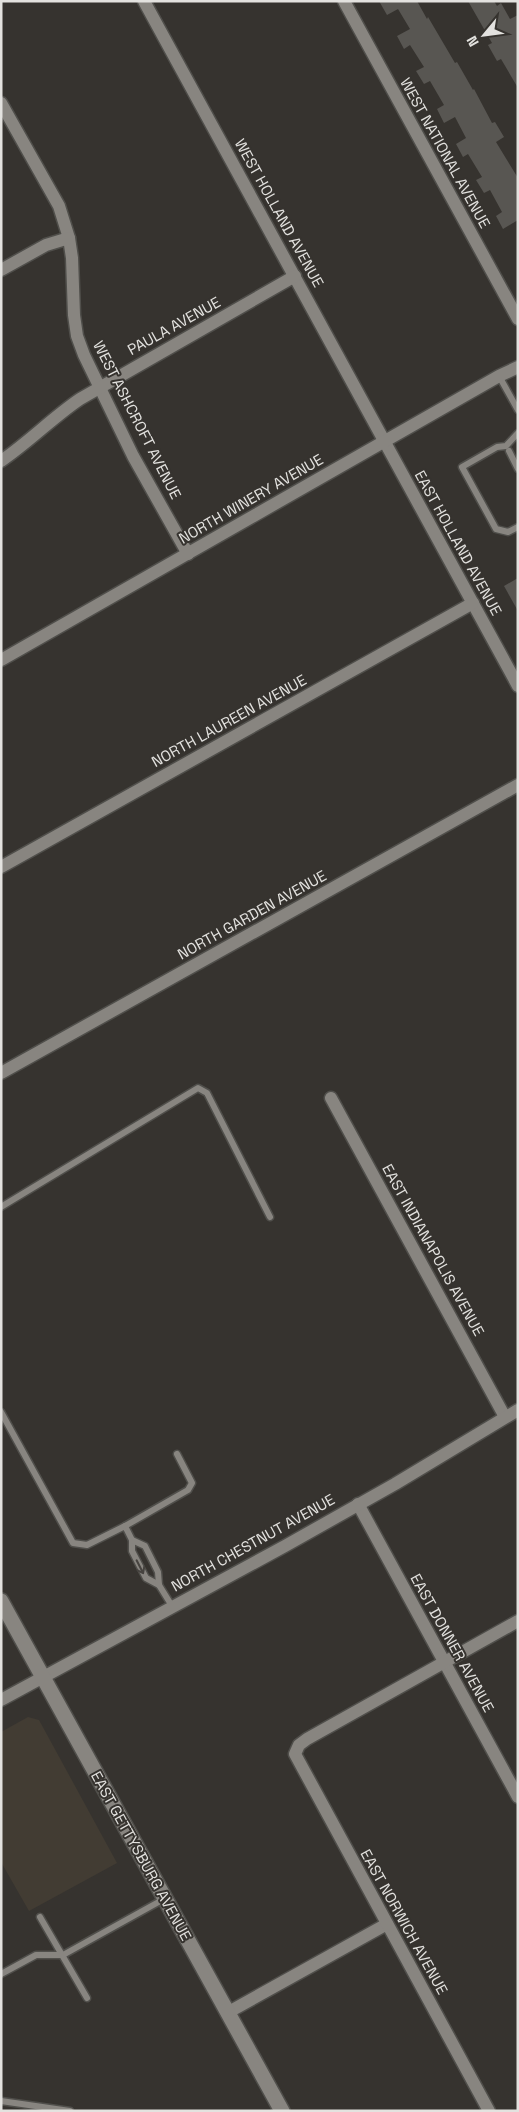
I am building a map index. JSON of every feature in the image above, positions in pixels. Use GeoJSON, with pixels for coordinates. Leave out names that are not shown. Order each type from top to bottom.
{"type":"FeatureCollection","features":[{"type":"Feature","properties":{"kind":"street","name":"WEST HOLLAND AVENUE"},"geometry":{"type":"LineString","coordinates":[[144,1],[385,441]]}},
{"type":"Feature","properties":{"kind":"street","name":"WEST NATIONAL AVENUE"},"geometry":{"type":"LineString","coordinates":[[344,1],[518,319]]}},
{"type":"Feature","properties":{"kind":"street","name":"WEST ASHCROFT AVENUE"},"geometry":{"type":"LineString","coordinates":[[1,103],[59,206],[69,238],[74,315],[77,336],[84,355],[133,456],[188,554]]}},
{"type":"Feature","properties":{"kind":"street"},"geometry":{"type":"LineString","coordinates":[[1,270],[46,245],[69,238]]}},
{"type":"Feature","properties":{"kind":"street","name":"PAULA AVENUE"},"geometry":{"type":"LineString","coordinates":[[1,461],[62,411],[100,386],[295,276]]}},
{"type":"Feature","properties":{"kind":"street","name":"NORTH WINERY AVENUE"},"geometry":{"type":"LineString","coordinates":[[1,660],[499,376],[518,367]]}},
{"type":"Feature","properties":{"kind":"street","name":"EAST HOLLAND AVENUE"},"geometry":{"type":"LineString","coordinates":[[385,441],[518,686]]}},
{"type":"Feature","properties":{"kind":"street","name":"NORTH LAUREEN AVENUE"},"geometry":{"type":"LineString","coordinates":[[1,867],[473,603]]}},
{"type":"Feature","properties":{"kind":"street","name":"NORTH GARDEN AVENUE"},"geometry":{"type":"LineString","coordinates":[[1,1073],[518,785]]}},
{"type":"Feature","properties":{"kind":"street","name":"EAST INDIANAPOLIS AVENUE"},"geometry":{"type":"LineString","coordinates":[[331,1098],[506,1417]]}},
{"type":"Feature","properties":{"kind":"street","name":"NORTH CHESTNUT AVENUE"},"geometry":{"type":"LineString","coordinates":[[1,1700],[44,1679],[358,1504],[518,1410]]}},
{"type":"Feature","properties":{"kind":"street","name":"EAST DONNER AVENUE"},"geometry":{"type":"LineString","coordinates":[[358,1504],[518,1797]]}},
{"type":"Feature","properties":{"kind":"street","name":"EAST GETTYSBURG AVENUE"},"geometry":{"type":"LineString","coordinates":[[1,1601],[282,2111]]}},
{"type":"Feature","properties":{"kind":"street"},"geometry":{"type":"LineString","coordinates":[[444,1662],[518,1621]]}},
{"type":"Feature","properties":{"kind":"street","name":"EAST NORWICH AVENUE"},"geometry":{"type":"LineString","coordinates":[[444,1662],[307,1739],[297,1748],[295,1754],[297,1761],[489,2111]]}},
{"type":"Feature","properties":{"kind":"street"},"geometry":{"type":"LineString","coordinates":[[227,2013],[387,1924]]}},
{"type":"Feature","properties":{"kind":"lane"},"geometry":{"type":"LineString","coordinates":[[499,376],[518,410]]}},
{"type":"Feature","properties":{"kind":"lane"},"geometry":{"type":"LineString","coordinates":[[518,433],[506,446],[497,447],[462,467],[496,529],[508,532],[518,527]]}},
{"type":"Feature","properties":{"kind":"lane"},"geometry":{"type":"LineString","coordinates":[[509,452],[518,469]]}},
{"type":"Feature","properties":{"kind":"lane"},"geometry":{"type":"LineString","coordinates":[[1,1207],[198,1088],[207,1093],[270,1217]]}},
{"type":"Feature","properties":{"kind":"lane"},"geometry":{"type":"LineString","coordinates":[[1,1412],[73,1543],[87,1545],[188,1490],[192,1483],[177,1454]]}},
{"type":"Feature","properties":{"kind":"lane"},"geometry":{"type":"LineString","coordinates":[[125,1526],[132,1540],[132,1551],[146,1578],[159,1585]]}},
{"type":"Feature","properties":{"kind":"lane"},"geometry":{"type":"LineString","coordinates":[[132,1540],[145,1546],[158,1572],[159,1585],[172,1606]]}},
{"type":"Feature","properties":{"kind":"lane"},"geometry":{"type":"LineString","coordinates":[[1,1974],[36,1955],[63,1955],[164,1899]]}},
{"type":"Feature","properties":{"kind":"lane"},"geometry":{"type":"LineString","coordinates":[[40,1917],[87,1998]]}},
{"type":"Feature","properties":{"kind":"lane"},"geometry":{"type":"LineString","coordinates":[[1,2101],[70,2111]]}},
{"type":"Feature","properties":{"kind":"shaded area"},"geometry":{"type":"Polygon","coordinates":[[[28,1717],[39,1720],[117,1863],[29,1911],[1,1862],[1,1732],[28,1717]]]}},
{"type":"Feature","properties":{"kind":"building"},"geometry":{"type":"Polygon","coordinates":[[[379,1],[417,1],[455,63],[457,62],[474,89],[492,123],[495,122],[504,137],[496,142],[518,178],[518,220],[503,229],[496,216],[502,212],[490,190],[484,193],[476,180],[482,177],[468,154],[463,157],[456,144],[466,138],[455,117],[444,123],[437,109],[444,105],[430,81],[424,84],[416,71],[424,67],[410,45],[404,49],[397,36],[410,29],[398,9],[387,15],[379,1]]]}},
{"type":"Feature","properties":{"kind":"building"},"geometry":{"type":"Polygon","coordinates":[[[468,1],[494,1],[497,6],[501,3],[510,19],[518,15],[518,88],[501,59],[497,61],[488,45],[492,43],[468,1]]]}},
{"type":"Feature","properties":{"kind":"building"},"geometry":{"type":"Polygon","coordinates":[[[518,578],[518,611],[504,586],[518,578]]]}}]}
